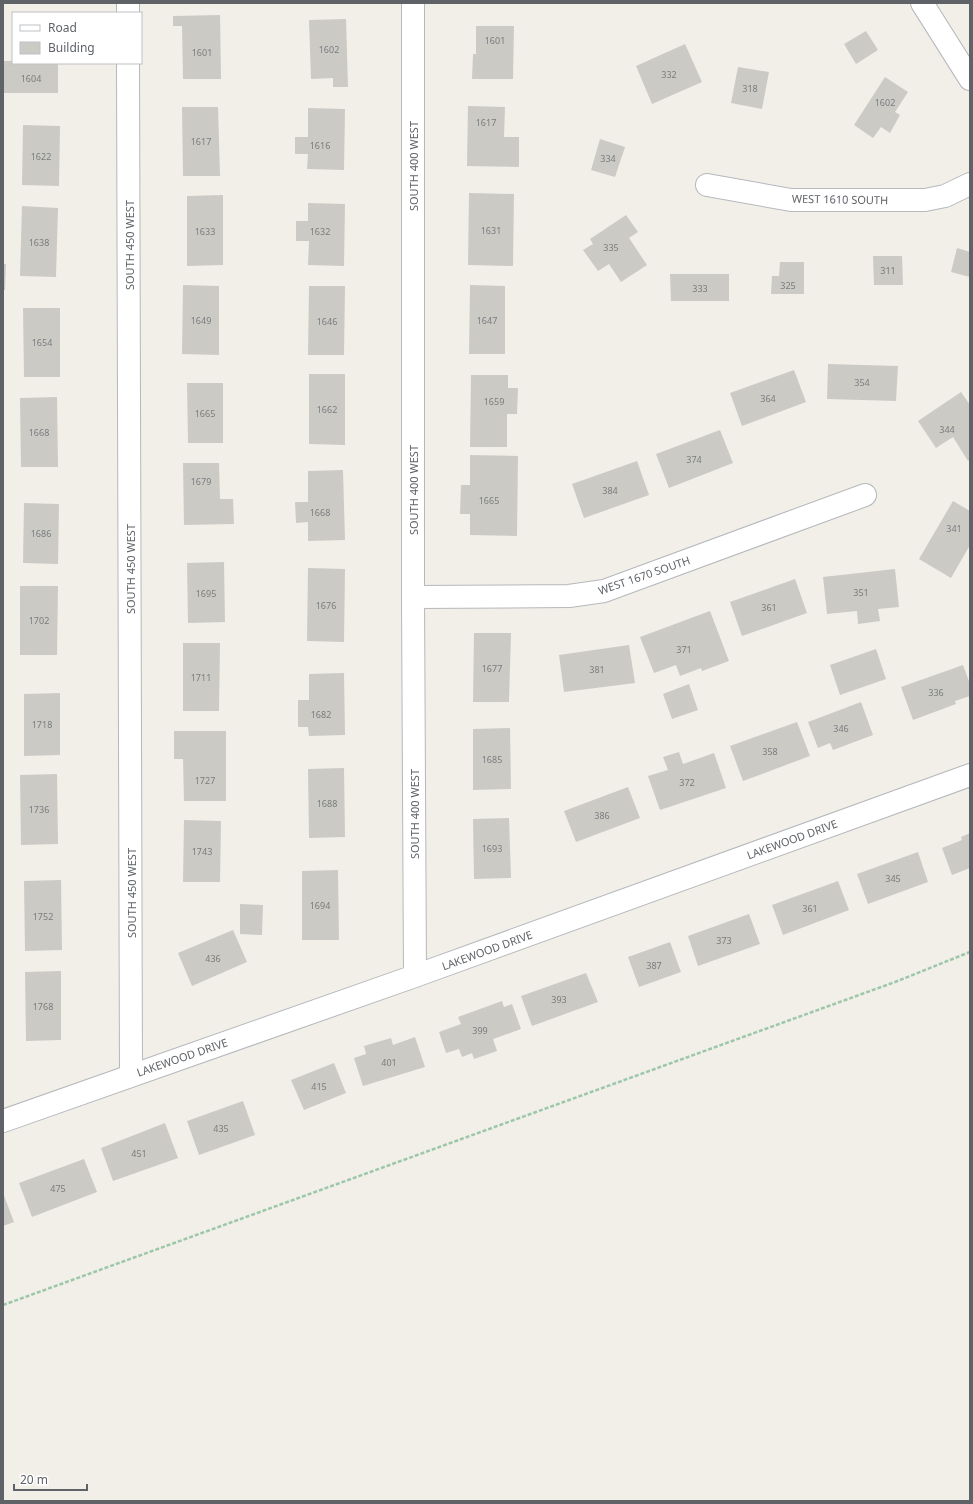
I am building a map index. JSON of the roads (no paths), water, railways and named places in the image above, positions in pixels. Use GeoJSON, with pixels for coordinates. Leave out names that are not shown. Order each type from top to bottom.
{"type":"FeatureCollection","features":[{"type":"Feature","properties":{"kind":"street","name":"SOUTH 400 WEST"},"geometry":{"type":"LineString","coordinates":[[412,3],[415,976]]}},
{"type":"Feature","properties":{"kind":"street"},"geometry":{"type":"LineString","coordinates":[[922,3],[970,79]]}},
{"type":"Feature","properties":{"kind":"street","name":"SOUTH 450 WEST"},"geometry":{"type":"LineString","coordinates":[[128,64],[131,1075]]}},
{"type":"Feature","properties":{"kind":"street","name":"WEST 1610 SOUTH"},"geometry":{"type":"LineString","coordinates":[[707,185],[791,200],[925,200],[945,196],[970,184]]}},
{"type":"Feature","properties":{"kind":"street","name":"WEST 1670 SOUTH"},"geometry":{"type":"LineString","coordinates":[[413,597],[569,596],[604,591],[865,495]]}},
{"type":"Feature","properties":{"kind":"street","name":"LAKEWOOD DRIVE"},"geometry":{"type":"LineString","coordinates":[[3,1121],[415,976],[970,775]]}}]}
